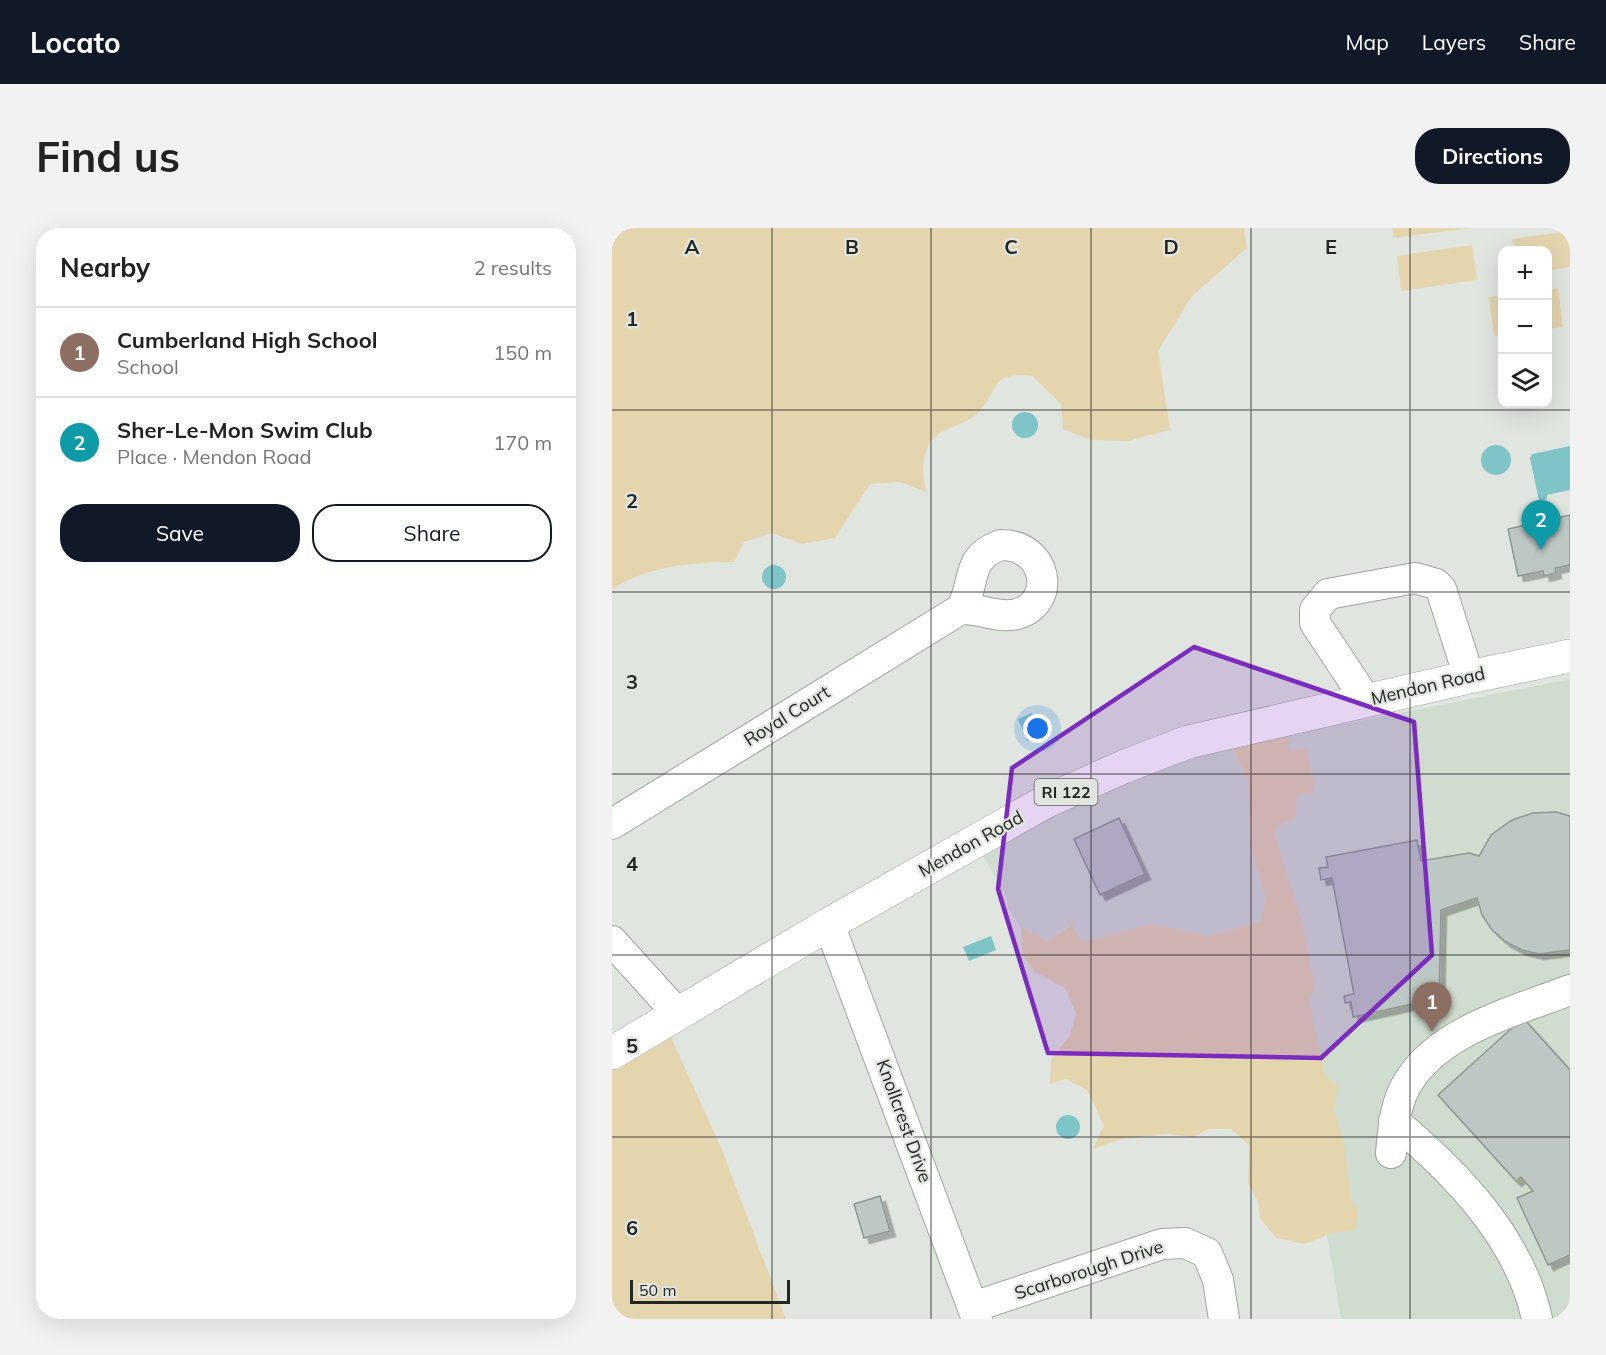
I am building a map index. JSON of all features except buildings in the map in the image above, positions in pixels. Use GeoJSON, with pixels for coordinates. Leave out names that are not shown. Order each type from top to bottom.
{"type":"FeatureCollection","features":[{"type":"Feature","properties":{"kind":"main road","name":"Mendon Road"},"geometry":{"type":"LineString","coordinates":[[612,1053],[829,924],[1045,802],[1102,776],[1188,742],[1366,700],[1570,656]]}},
{"type":"Feature","properties":{"kind":"street"},"geometry":{"type":"LineString","coordinates":[[1366,700],[1315,623],[1315,610],[1320,601],[1329,594],[1415,578],[1436,584],[1445,600],[1469,677]]}},
{"type":"Feature","properties":{"kind":"street","name":"Royal Court"},"geometry":{"type":"LineString","coordinates":[[612,824],[961,609]]}},
{"type":"Feature","properties":{"kind":"street","name":"Knollcrest Drive"},"geometry":{"type":"LineString","coordinates":[[829,924],[975,1313]]}},
{"type":"Feature","properties":{"kind":"street"},"geometry":{"type":"LineString","coordinates":[[612,941],[678,1014]]}},
{"type":"Feature","properties":{"kind":"street"},"geometry":{"type":"LineString","coordinates":[[1391,1153],[1394,1121],[1401,1095],[1412,1075],[1434,1053],[1464,1034],[1510,1011],[1570,990]]}},
{"type":"Feature","properties":{"kind":"street"},"geometry":{"type":"LineString","coordinates":[[1394,1121],[1436,1156],[1500,1234],[1522,1275],[1537,1319]]}},
{"type":"Feature","properties":{"kind":"street","name":"Scarborough Drive"},"geometry":{"type":"LineString","coordinates":[[975,1313],[1162,1244],[1185,1243],[1206,1253],[1218,1280],[1224,1319]]}},
{"type":"Feature","properties":{"kind":"highlighted area"},"geometry":{"type":"Polygon","coordinates":[[[1194,647],[1414,722],[1432,955],[1321,1058],[1048,1053],[998,889],[1012,768],[1194,647]]]}},
{"type":"Feature","properties":{"kind":"shaded area"},"geometry":{"type":"Polygon","coordinates":[[[612,228],[1244,228],[1247,248],[1192,296],[1158,351],[1170,430],[1128,441],[1090,440],[1063,429],[1061,404],[1032,376],[1007,377],[996,384],[977,414],[944,431],[930,442],[924,458],[926,492],[900,482],[870,484],[835,538],[802,544],[772,533],[744,542],[734,562],[670,567],[638,576],[612,590],[612,228]]]}},
{"type":"Feature","properties":{"kind":"shaded area"},"geometry":{"type":"Polygon","coordinates":[[[1392,228],[1469,228],[1394,238],[1392,228]]]}},
{"type":"Feature","properties":{"kind":"shaded area"},"geometry":{"type":"Polygon","coordinates":[[[1570,231],[1570,267],[1552,269],[1552,246],[1513,246],[1512,239],[1570,231]]]}},
{"type":"Feature","properties":{"kind":"shaded area"},"geometry":{"type":"Polygon","coordinates":[[[1472,245],[1477,280],[1401,291],[1397,256],[1472,245]]]}},
{"type":"Feature","properties":{"kind":"shaded area"},"geometry":{"type":"Polygon","coordinates":[[[1558,288],[1563,327],[1552,328],[1552,289],[1558,288]]]}},
{"type":"Feature","properties":{"kind":"shaded area"},"geometry":{"type":"Polygon","coordinates":[[[1498,296],[1498,336],[1494,336],[1489,297],[1498,296]]]}},
{"type":"Feature","properties":{"kind":"shaded area"},"geometry":{"type":"Polygon","coordinates":[[[1570,679],[1570,1319],[1341,1319],[1245,744],[1570,679]]]}},
{"type":"Feature","properties":{"kind":"shaded area"},"geometry":{"type":"Polygon","coordinates":[[[1283,720],[1291,751],[1307,748],[1315,792],[1297,796],[1295,820],[1283,822],[1274,833],[1302,922],[1315,988],[1309,1000],[1325,1076],[1338,1086],[1334,1110],[1344,1143],[1351,1200],[1358,1210],[1356,1229],[1329,1234],[1305,1244],[1276,1238],[1260,1218],[1258,1202],[1248,1183],[1249,1145],[1231,1129],[1209,1129],[1193,1137],[1168,1134],[1120,1139],[1093,1149],[1104,1125],[1087,1090],[1066,1079],[1050,1084],[1051,1060],[1070,1035],[1076,1013],[1065,988],[1035,972],[1022,955],[1021,927],[1047,941],[1072,924],[1081,940],[1091,940],[1151,924],[1209,936],[1261,921],[1265,897],[1252,852],[1248,782],[1228,737],[1283,720]]]}},
{"type":"Feature","properties":{"kind":"shaded area"},"geometry":{"type":"Polygon","coordinates":[[[1228,737],[1248,782],[1252,852],[1265,897],[1261,921],[1209,936],[1151,924],[1091,940],[1081,940],[1071,924],[1047,941],[1021,927],[1008,908],[1007,897],[978,848],[1228,737]]]}},
{"type":"Feature","properties":{"kind":"shaded area"},"geometry":{"type":"Polygon","coordinates":[[[666,1026],[722,1150],[786,1319],[612,1319],[612,1058],[666,1026]]]}},
{"type":"Feature","properties":{"kind":"water"},"geometry":{"type":"Polygon","coordinates":[[[1025,412],[1035,415],[1038,425],[1035,435],[1025,438],[1015,435],[1012,425],[1015,415],[1025,412]]]}},
{"type":"Feature","properties":{"kind":"water"},"geometry":{"type":"Polygon","coordinates":[[[1496,445],[1507,449],[1511,460],[1507,471],[1496,475],[1485,471],[1481,460],[1485,449],[1496,445]]]}},
{"type":"Feature","properties":{"kind":"water"},"geometry":{"type":"Polygon","coordinates":[[[1570,446],[1570,490],[1547,495],[1547,499],[1539,501],[1530,458],[1532,454],[1570,446]]]}},
{"type":"Feature","properties":{"kind":"water"},"geometry":{"type":"Polygon","coordinates":[[[774,565],[779,566],[785,572],[785,582],[779,588],[774,589],[769,588],[763,582],[762,577],[763,572],[769,566],[774,565]]]}},
{"type":"Feature","properties":{"kind":"water"},"geometry":{"type":"Polygon","coordinates":[[[1032,713],[1041,735],[1027,741],[1018,719],[1032,713]]]}},
{"type":"Feature","properties":{"kind":"water"},"geometry":{"type":"Polygon","coordinates":[[[991,936],[996,950],[969,961],[963,947],[991,936]]]}},
{"type":"Feature","properties":{"kind":"water"},"geometry":{"type":"Polygon","coordinates":[[[1068,1115],[1076,1119],[1080,1127],[1076,1135],[1068,1139],[1060,1135],[1056,1127],[1060,1119],[1068,1115]]]}},
{"type":"Feature","properties":{"kind":"place","name":"Sher-Le-Mon Swim Club"},"geometry":{"type":"Point","coordinates":[1541,550]}},
{"type":"Feature","properties":{"kind":"place","name":"Cumberland High School"},"geometry":{"type":"Point","coordinates":[1432,1032]}}]}
